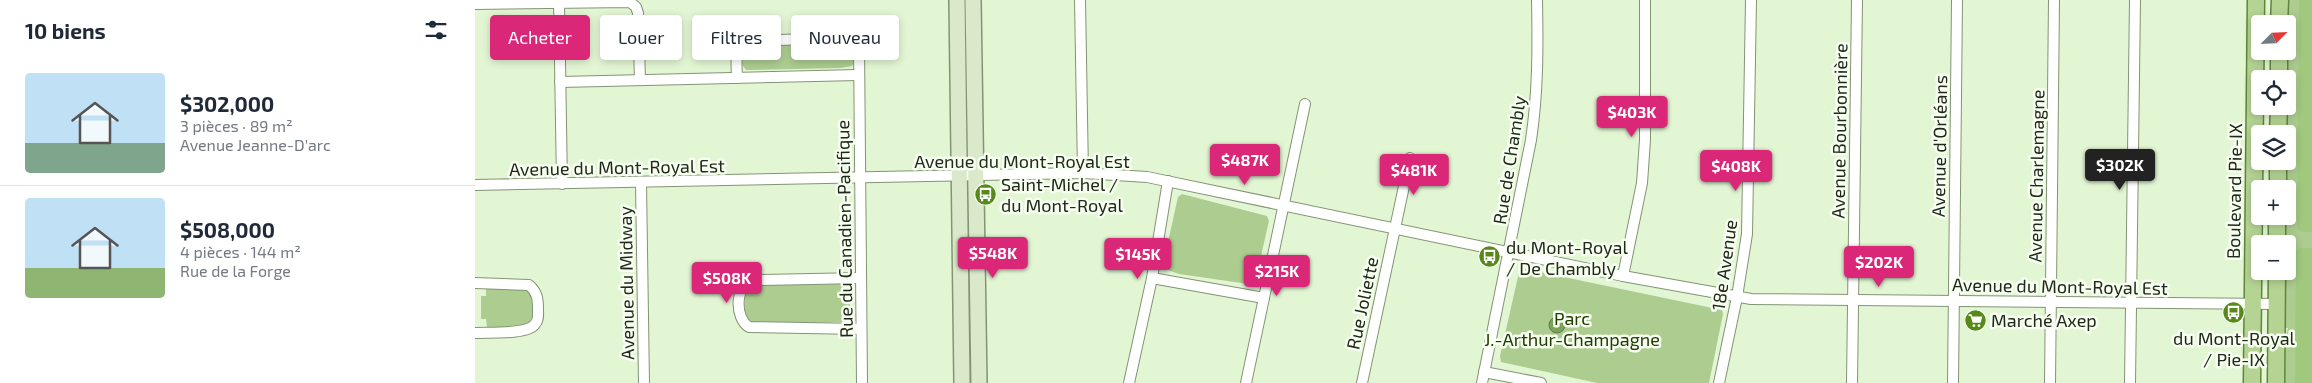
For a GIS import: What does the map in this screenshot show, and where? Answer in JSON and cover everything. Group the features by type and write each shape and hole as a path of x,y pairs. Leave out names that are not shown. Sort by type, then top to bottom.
{"main road":[{"path":"957,0 962,383"},
{"path":"973,0 979,383"},
{"name":"Boulevard Pie-IX","path":"2252,383 2255,0"},
{"path":"2279,15 2280,0"},
{"path":"2276,383 2277,280"}],"street":[{"path":"1080,0 1083,173"},
{"name":"Rue de Chambly","path":"1481,383 1509,252 1536,108 1538,55 1537,0"},
{"path":"1623,276 1642,183 1645,140 1645,0"},
{"name":"18e Avenue","path":"1719,383 1737,297 1747,234 1751,0"},
{"name":"Avenue Bourbonnière","path":"1852,383 1857,0"},
{"name":"Avenue d'Orléans","path":"1953,383 1957,0"},
{"name":"Avenue Charlemagne","path":"2050,383 2054,0"},
{"path":"2130,383 2135,0"},
{"path":"475,4 559,1 627,2 633,4 638,13 640,80"},
{"path":"559,1 562,184"},
{"name":"Rue du Canadien-Pacifique","path":"737,78 737,52 739,47 747,41 851,38 859,45 861,64 858,74 862,383"},
{"path":"561,82 858,74"},
{"path":"1246,383 1282,205 1305,104"},
{"name":"Rue Joliette","path":"1362,383 1410,158"},
{"name":"Avenue du Mont-Royal Est","path":"475,186 1083,173 1125,175 1168,181 1623,276 1751,300 2277,304"},
{"path":"1129,383 1152,278 1168,181"},
{"name":"Avenue du Midway","path":"641,183 644,383"},
{"path":"861,278 756,280 745,284 739,293 740,316 742,321 749,327 861,329"},
{"path":"1152,278 1264,298"},
{"path":"475,283 523,283 529,285 535,290 537,297 538,318 535,324 524,331 475,333"},
{"path":"1484,372 1541,383"}],"green space":[{"path":"2287,0 2312,0 2312,383 2285,383 2285,337 2288,328 2285,328 2285,280 2296,280 2296,235 2285,235 2286,225 2296,225 2296,180 2286,180 2286,170 2296,170 2296,125 2286,125 2286,115 2296,115 2296,70 2287,70 2287,60 2296,60 2296,15 2287,15"},
{"path":"791,44 791,60 855,60 852,66 841,68 746,70 741,63 742,60 781,60 781,45"},
{"path":"1182,194 1267,216 1269,221 1255,282 1248,284 1179,274 1168,270 1164,260 1178,197"},
{"name":"Parc J.-Arthur-Champagne","path":"1520,268 1722,310 1723,314 1709,383 1597,383 1501,362 1500,356"},
{"path":"844,284 850,291 850,316 845,322 755,324 748,320 746,315 745,296 753,285"},
{"path":"524,288 530,291 532,301 532,318 528,323 523,326 509,328 487,327 486,319 481,319 481,296 486,296 486,289"}],"shaded area":[{"path":"2299,0 2312,0 2312,232 2302,232 2297,229"},
{"path":"2300,248 2312,248 2312,383 2295,383 2296,251"},
{"path":"1554,317 1560,317 1565,322 1563,331 1554,333 1549,328 1549,322"}],"place":[{"name":"Saint-Michel / du Mont-Royal","path":"985,194"},
{"name":"du Mont-Royal / De Chambly","path":"1490,257"},
{"name":"du Mont-Royal / Pie-IX","path":"2234,313"},
{"name":"Marché Axep","path":"1975,320"}]}
